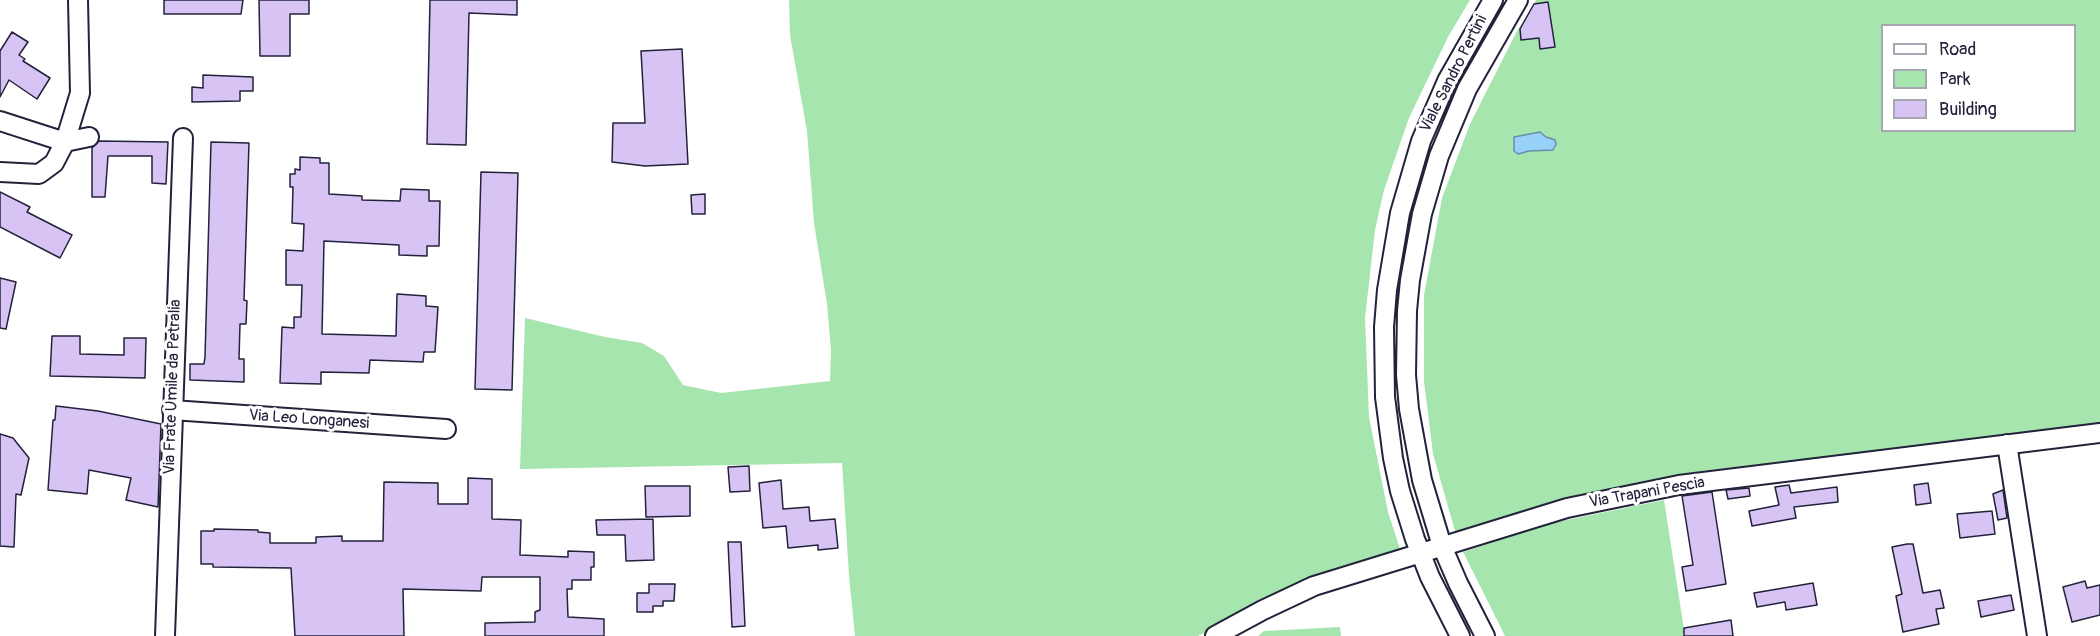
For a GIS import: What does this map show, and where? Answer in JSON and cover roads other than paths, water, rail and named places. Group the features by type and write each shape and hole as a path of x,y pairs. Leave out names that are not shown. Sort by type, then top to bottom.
{"street":[{"path":"0,172 39,174 54,163 65,142 80,93 78,0"},
{"name":"Viale Sandro Pertini","path":"1460,636 1440,600 1420,553 1400,491 1387,416 1383,360 1387,290 1400,213 1421,141 1447,81 1493,0"},
{"name":"Viale Sandro Pertini","path":"1485,636 1442,546 1422,480 1409,409 1406,344 1410,280 1430,185 1451,122 1476,72 1518,0"},
{"path":"0,121 65,142 89,137"},
{"name":"Via Frate Umile da Petralia","path":"165,636 183,138"},
{"name":"Via Leo Longanesi","path":"172,410 446,429"},
{"name":"Via Trapani Pescia","path":"1215,636 1314,586 1567,508 1668,487 2100,432"},
{"path":"2007,444 2037,636"}],"water":[{"path":"1540,132 1555,140 1553,150 1518,154 1514,151 1514,137"}]}
